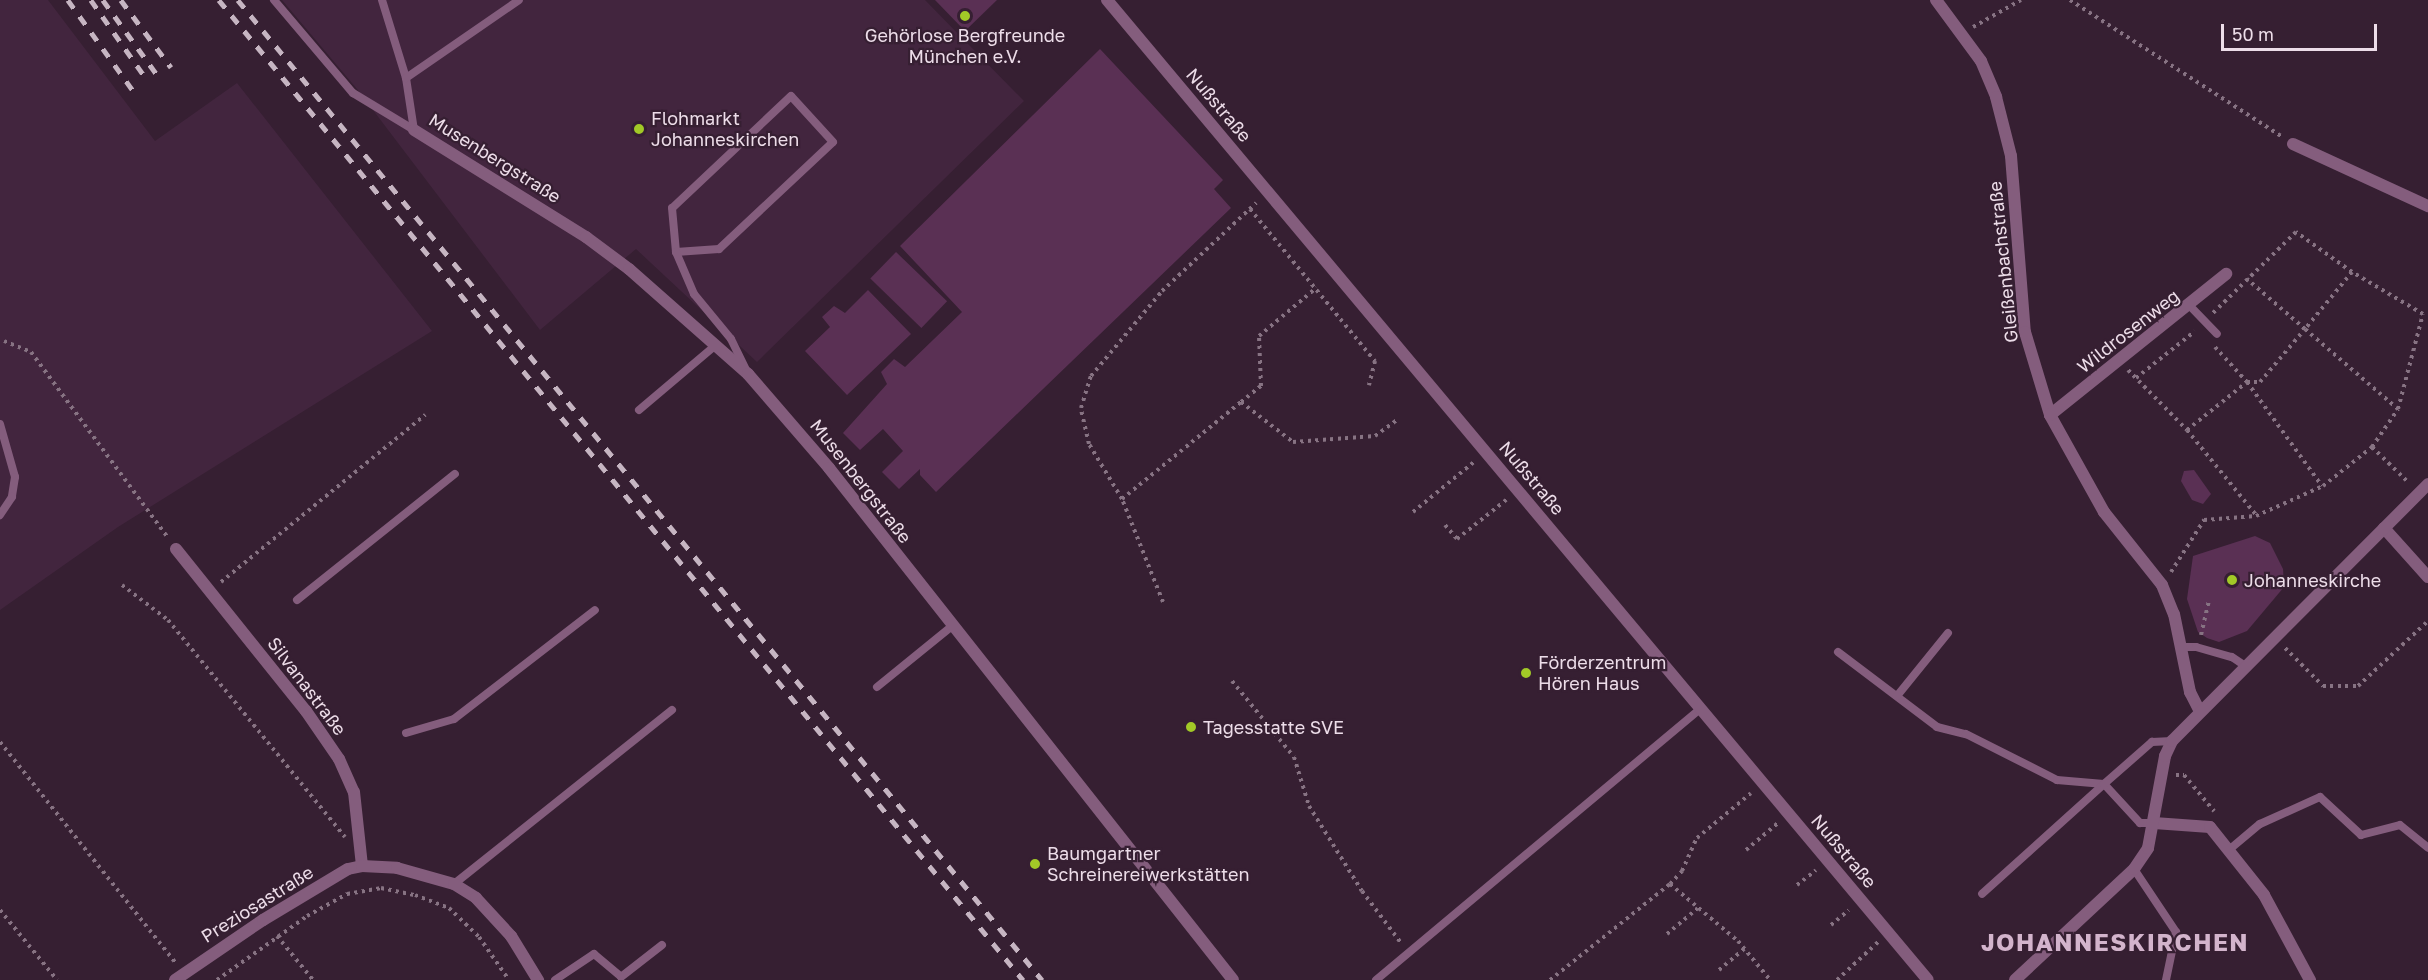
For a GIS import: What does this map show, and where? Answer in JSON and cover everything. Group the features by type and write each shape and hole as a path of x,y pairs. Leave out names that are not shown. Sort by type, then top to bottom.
{"street":[{"name":"Nußstraße","path":"1107,0 1928,980"},
{"name":"Gleißenbachstraße","path":"1936,0 1981,61 1996,97 2011,156 2025,332 2050,415 2104,512 2162,585 2174,614 2192,698 2200,712"},
{"name":"Musenbergstraße","path":"414,130 586,237 629,269 748,374 829,468 952,627 1233,980"},
{"path":"2293,144 2428,206"},
{"name":"Wildrosenweg","path":"2050,415 2226,274"},
{"path":"2015,980 2134,869 2148,848 2164,756 2172,741 2423,489"},
{"path":"2384,528 2428,577"},
{"name":"Silvanastraße","path":"176,549 339,759 354,792 362,866"},
{"path":"2154,823 2210,827 2228,846 2264,895 2310,980"},
{"path":"362,866 397,868 454,884 476,898 511,936 538,980"},
{"name":"Preziosastraße","path":"179,976 263,920 348,869 362,866"}],"lane":[{"path":"274,0 353,93 414,130"},
{"name":"Musenbergstraße","path":"382,0 406,78 414,130"},
{"path":"406,78 514,2"},
{"path":"676,252 719,249 833,142 791,96 672,208 676,252 694,294 731,339 748,374"},
{"path":"2186,308 2205,321 2217,334"},
{"path":"639,410 716,345"},
{"path":"0,424 15,477 12,496 0,515"},
{"path":"297,600 455,474"},
{"path":"406,733 454,719 595,610"},
{"path":"877,687 952,627"},
{"path":"1897,696 1948,633"},
{"path":"2180,647 2196,646 2232,657 2247,667"},
{"path":"1838,652 1937,727 1966,734 2057,780 2104,784 2140,823 2154,823"},
{"path":"1376,980 1701,708"},
{"path":"454,884 672,710"},
{"path":"1982,894 2152,742 2172,741"},
{"path":"2228,846 2260,824 2320,797 2361,835 2400,825 2428,848"},
{"path":"2134,869 2176,932 2166,980"},
{"path":"555,980 594,954 621,977 662,945"}],"path":[{"path":"1961,33 2021,0"},
{"path":"2070,0 2293,144"},
{"path":"1163,602 1122,499 1089,444 1081,408 1091,376 1162,291 1269,192"},
{"path":"1250,209 1375,361 1369,385"},
{"path":"2162,585 2204,520 2256,516 2323,486 2372,447 2398,409 2423,314 2352,272 2296,232 2205,321"},
{"path":"2187,430 2247,382 2259,382 2352,272"},
{"path":"2226,274 2248,279 2398,409"},
{"path":"1122,499 1262,386 1259,336 1316,288"},
{"path":"2186,308 2205,336"},
{"path":"2136,378 2198,328"},
{"path":"4,341 31,352 176,549"},
{"path":"2212,344 2247,382 2323,486"},
{"path":"2119,361 2187,430 2256,516"},
{"path":"1241,402 1293,442 1375,436 1398,420"},
{"path":"210,590 424,415"},
{"path":"2372,447 2423,489"},
{"path":"1413,512 1486,452"},
{"path":"1445,525 1457,539 1518,490"},
{"path":"122,585 168,620 338,834 360,845"},
{"path":"2196,646 2209,600"},
{"path":"2276,639 2323,686 2358,686 2428,621"},
{"path":"1232,681 1294,757 1309,806 1362,891 1408,953"},
{"path":"0,742 179,976"},
{"path":"2162,775 2184,775 2214,811 2228,846"},
{"path":"1550,980 1670,884 1682,871 1697,838 1764,783"},
{"path":"1746,849 1790,814"},
{"path":"1797,885 1828,860"},
{"path":"1670,884 1744,949 1770,980"},
{"path":"221,979 278,937 347,894 381,888 415,894 449,908 478,937 509,980"},
{"path":"1831,925 1862,900"},
{"path":"1667,934 1698,908"},
{"path":"0,910 57,980"},
{"path":"263,920 313,980"},
{"path":"1837,980 1889,933"},
{"path":"1719,970 1744,949"}],"shaded area":[{"path":"0,0 48,0 155,141 237,83 432,331 118,527 0,610"},
{"path":"282,0 925,0 1024,101 757,362 636,249 540,330 357,89"},
{"name":"Gehörlose Bergfreunde München e.V.","path":"935,0 997,0 965,31"},
{"path":"1100,49 1223,180 1214,189 1231,208 936,492 920,475 920,469 899,489 882,472 903,451 883,429 860,450 843,433 887,384 881,372 894,359 905,367 962,312 900,246"},
{"path":"896,252 947,301 921,328 870,279"},
{"path":"868,290 911,334 847,395 805,351 830,327 822,317 834,306 845,313"},
{"path":"2194,470 2211,494 2203,504 2192,500 2181,481 2184,471"},
{"path":"2255,536 2270,543 2283,569 2284,587 2247,631 2219,642 2207,638 2198,632 2187,599 2193,556"}],"railway":[{"path":"68,0 134,92"},
{"path":"91,0 148,81"},
{"path":"103,0 158,76"},
{"path":"121,0 171,67"},
{"path":"219,0 1023,980"},
{"path":"238,0 1042,980"}],"place":[{"name":"Gehörlose Bergfreunde München e.V.","path":"965,16"},
{"name":"Flohmarkt Johanneskirchen","path":"639,129"},
{"name":"Johanneskirche","path":"2232,580"},
{"name":"Förderzentrum Hören Haus","path":"1526,673"},
{"name":"Tagesstatte SVE","path":"1191,727"},
{"name":"Baumgartner Schreinereiwerkstätten","path":"1035,864"}],"district":[{"name":"JOHANNESKIRCHEN","path":"2115,942"}]}
